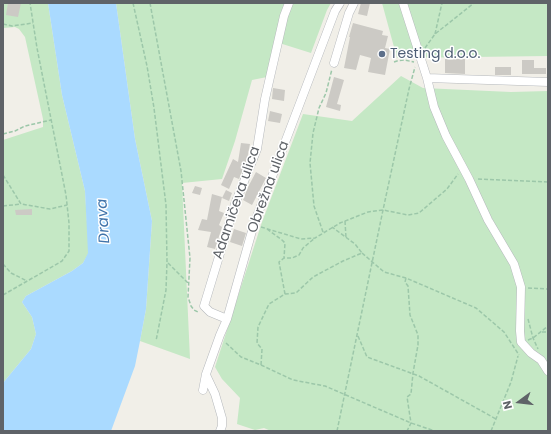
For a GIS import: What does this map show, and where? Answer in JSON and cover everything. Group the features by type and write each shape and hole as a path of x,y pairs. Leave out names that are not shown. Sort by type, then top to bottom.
{"street":[{"name":"Adamičeva ulica","path":"210,312 204,306 208,289 235,204 257,149 265,98 284,16 289,3"},
{"name":"Obrežna ulica","path":"204,390 206,374 227,319 254,224 335,11 340,3"},
{"path":"334,64 349,13 354,3"},
{"path":"403,3 418,59 427,78 434,106 446,136 463,166 488,220 514,264 521,288 521,342 531,353 541,360 548,371"},
{"path":"427,78 548,82"},
{"path":"210,312 227,319"},
{"path":"206,374 215,394 222,418 222,426 220,431"}],"path":[{"path":"3,295 62,260 69,250 67,205 30,3"},
{"path":"133,3 147,66 160,151 166,205 166,290 156,341"},
{"path":"150,3 181,171 190,258 188,297 194,310 202,313 210,312"},
{"path":"435,34 442,3"},
{"path":"337,431 409,89 418,59 435,34 474,3"},
{"path":"3,24 12,26 33,23"},
{"path":"394,62 418,59"},
{"path":"323,233 314,206 310,163 319,108 326,93 334,64"},
{"path":"3,134 15,131 25,126 52,120"},
{"path":"285,294 279,262 284,258 292,258 299,255 303,248 332,227 368,212 383,210 408,215 419,213 447,189 463,166"},
{"path":"3,174 22,204"},
{"path":"469,179 548,182"},
{"path":"3,206 22,204 50,209 67,205"},
{"path":"345,221 346,238"},
{"path":"254,224 302,240 315,238"},
{"path":"264,227 284,243 284,258"},
{"path":"332,227 355,244 362,254 384,272 406,278 476,308 504,332 519,355"},
{"path":"261,365 262,349 257,343 258,327 270,304 285,294 296,292 313,277 343,261 362,254"},
{"path":"167,262 189,284"},
{"path":"3,264 10,273 27,281"},
{"path":"406,278 405,282 408,286 410,315 418,335 411,394 407,397 411,423 407,431"},
{"path":"521,288 548,289"},
{"path":"526,314 533,338 539,350"},
{"path":"491,431 511,382 519,355 521,342 533,338 548,326"},
{"path":"542,332 548,332"},
{"path":"220,335 226,344 241,357 293,380 325,386 411,423 435,431"},
{"path":"357,335 367,357 419,376 496,419"}],"green space":[{"path":"3,3 48,3 62,95 85,191 89,253 83,263 72,271 26,296 22,302 32,317 36,334 31,349 3,383 3,140 43,127 43,119 25,37 19,29 15,27 3,28"},
{"path":"116,3 331,3 311,53 276,42 267,77 252,80 235,141 222,179 182,183 190,359 140,341 146,309 152,221 135,139"},
{"path":"382,3 548,3 548,56 397,58"},
{"path":"401,76 423,88 511,92 548,91 548,431 271,431 264,428 255,430 237,424 240,398 222,379 215,367 262,222 303,114 352,121"}],"water":[{"name":"Drava","path":"48,3 116,3 135,139 152,221 146,309 140,341 135,366 111,431 3,431 3,383 31,349 36,334 32,317 22,302 26,296 72,271 83,263 88,253 85,191 62,95"}],"building":[{"path":"8,3 21,3 18,17 6,15"},
{"path":"361,3 370,3 367,16 358,14"},
{"path":"353,23 383,31 382,35 388,36 385,48 390,49 385,75 368,72 371,58 360,55 356,70 344,68"},
{"path":"445,59 465,59 465,74 445,73"},
{"path":"522,60 534,60 534,68 546,68 546,74 522,74"},
{"path":"495,67 511,67 511,75 495,75"},
{"path":"334,77 344,80 337,104 341,105 340,111 326,107"},
{"path":"273,88 285,90 284,101 272,99"},
{"path":"270,111 282,114 280,123 268,121"},
{"path":"241,143 250,144 247,159 239,179 234,177 229,189 221,185 233,159 238,162"},
{"path":"256,172 266,178 252,205 243,200"},
{"path":"195,186 202,188 200,195 192,193"},
{"path":"226,190 232,193 229,201 222,198"},
{"path":"212,194 222,197 219,211 224,213 219,225 222,227 215,249 207,247 211,232 198,230 202,219 207,220"},
{"path":"32,209 32,215 16,215 15,210"},
{"path":"234,229 246,233 242,246 230,242"}],"place":[{"name":"Testing d.o.o.","path":"382,54"}]}
